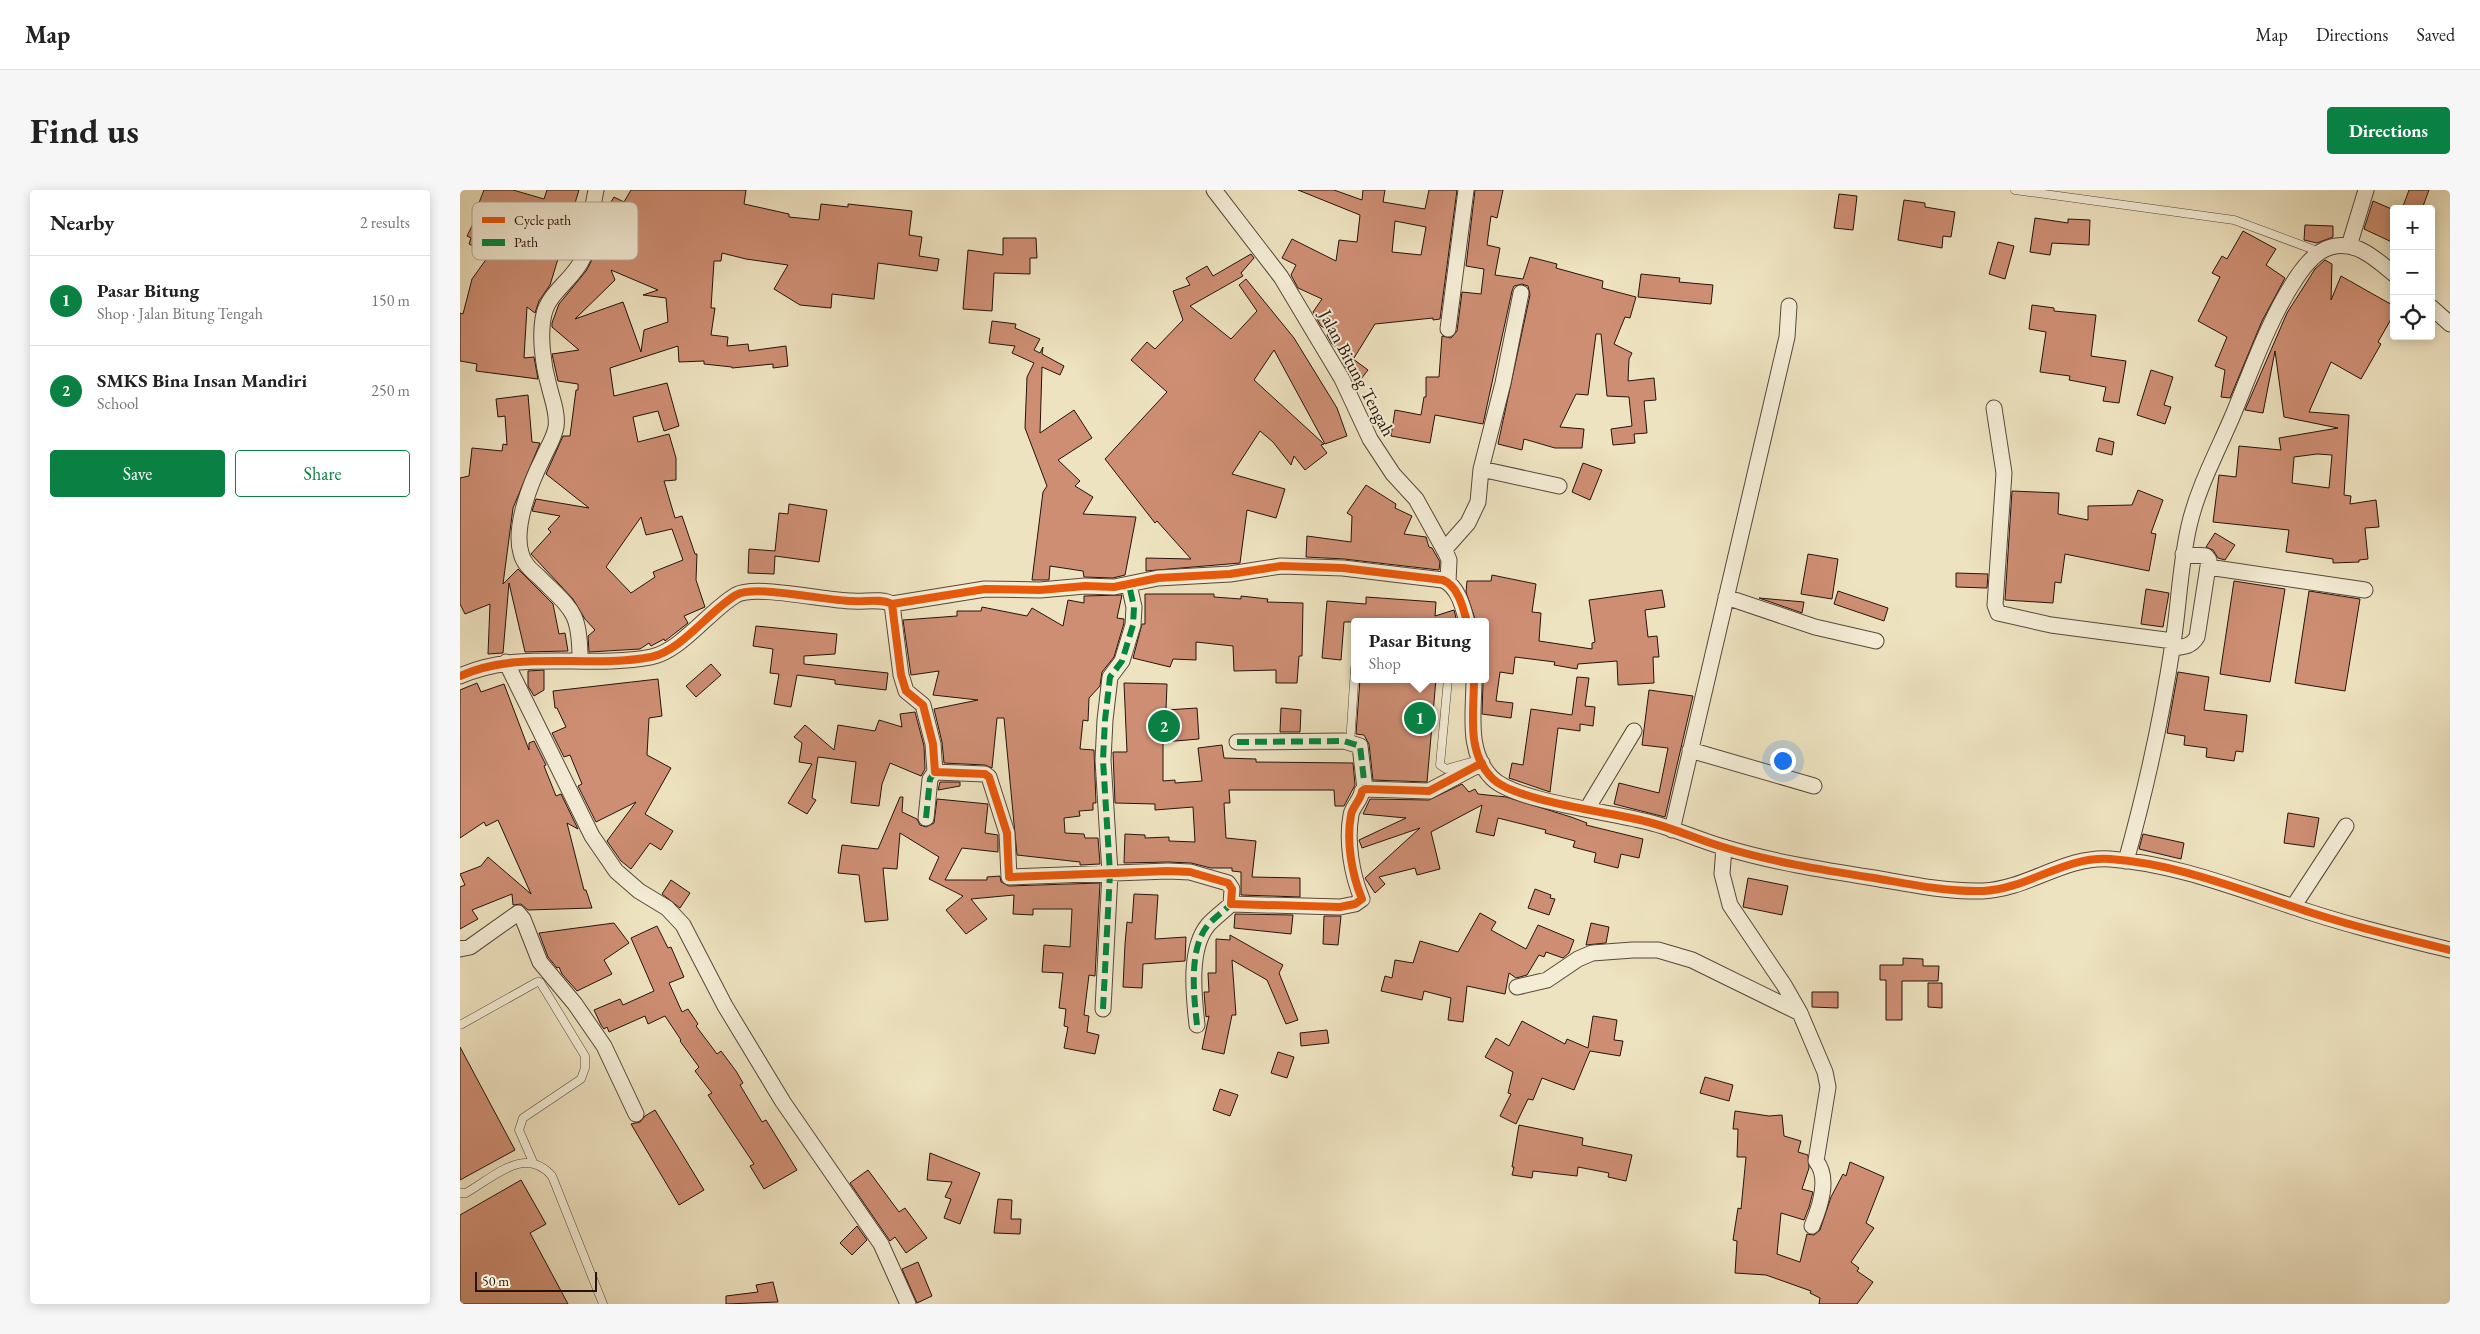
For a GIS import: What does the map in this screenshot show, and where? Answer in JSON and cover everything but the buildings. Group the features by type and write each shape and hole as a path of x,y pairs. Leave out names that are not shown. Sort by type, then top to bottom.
{"street":[{"name":"Jalan Bitung Tengah","path":"1214,190 1281,277 1342,379 1370,439 1393,474 1416,499 1449,560 1448,582"},
{"path":"1448,329 1466,190"},
{"path":"2348,246 2366,190"},
{"path":"2126,861 2151,766 2173,644 2183,554 2193,509 2270,329 2297,277 2320,252 2329,248 2348,246 2373,257 2390,271"},
{"path":"580,660 580,631 576,617 564,601 526,563 520,552 519,541 525,503 552,439 556,423 546,375 543,338 544,314 550,302 582,260"},
{"path":"1444,550 1465,528 1478,502 1482,469 1503,382 1521,293"},
{"path":"1672,830 1787,337 1789,306"},
{"path":"2435,311 2450,324"},
{"path":"1994,408 2004,472 1995,605 1998,612 2007,616 2051,625 2186,647 2193,643 2196,637 2209,560 2206,556 2183,554"},
{"path":"1482,469 1559,486"},
{"path":"460,676 506,662 641,658 659,654 733,597 748,591 760,590 840,601 885,600 892,604 995,588 1040,590 1129,585 1158,578 1230,574 1294,566 1383,572 1448,582 1457,593 1466,618"},
{"path":"2208,567 2365,590"},
{"path":"1103,1009 1110,873 1103,760 1105,720 1110,677 1122,661 1133,625 1134,608 1129,585"},
{"path":"1726,598 1815,627 1876,641"},
{"path":"892,604 901,675 906,691 923,705 932,744 935,772 930,779 926,818"},
{"path":"506,662 592,836 616,871 638,891 667,908 683,925 725,1006 784,1102 881,1244 908,1304"},
{"path":"1474,683 1472,734 1480,761 1487,773 1501,786 1553,802 1647,821 1724,847 1813,868 1943,889 1981,891 2016,886 2081,861 2109,859 2126,861 2176,871 2349,924 2450,950"},
{"path":"1588,809 1634,731"},
{"path":"1231,904 1340,907 1355,904 1362,899 1356,884 1352,858 1351,814 1366,789 1360,746 1344,741 1237,742"},
{"path":"1690,750 1814,786"},
{"path":"1366,789 1429,791 1480,761"},
{"path":"935,772 986,774 989,777 1007,833 1009,877 1183,872 1224,881 1232,889 1231,904 1208,925 1198,946 1194,997 1197,1025"},
{"path":"2292,907 2346,826"},
{"path":"1724,847 1722,874 1730,905 1780,978 1800,1013 1825,1072 1828,1086 1816,1161 1822,1168 1822,1193 1812,1226"},
{"path":"460,949 470,947 518,913 523,919 540,962 575,1004 604,1046 636,1114"},
{"path":"1518,987 1547,980 1578,959 1592,953 1658,950 1692,960 1800,1013"}],"lane":[{"path":"2016,190 2234,220 2320,252"},
{"path":"1350,744 1354,683"},
{"path":"1448,683 1440,766 1443,769 1452,768 1480,761"},
{"path":"462,1024 540,982 585,1056 585,1068 581,1079 523,1118 519,1130 532,1162"},
{"path":"460,1193 466,1193 518,1162 532,1162 544,1167 552,1176 602,1304"}],"marked path":[{"path":"1103,1009 1110,873 1103,760 1105,720 1110,677 1122,661 1133,625 1134,607 1129,585"},
{"path":"1237,742 1344,741 1360,746 1365,789"},
{"path":"926,818 930,779 935,772"},
{"path":"1197,1025 1194,974 1197,947 1208,925 1231,904"}],"cycle path":[{"path":"460,676 483,668 507,663 530,661 603,661 651,657 662,653 684,639 736,595 759,591 840,600 883,601 892,604 985,589 1040,590 1085,586 1114,587 1158,578 1230,574 1281,566 1343,568 1443,580 1453,587 1462,604 1466,618"},
{"path":"892,604 901,675 906,691 923,705 933,744 935,772 985,774 989,777 1007,833 1009,877 1168,871 1190,872 1228,883 1232,889 1231,904 1340,907 1355,904 1362,899 1355,880 1349,836 1352,812 1362,791 1365,789 1429,791 1482,763"},
{"path":"1474,683 1473,732 1478,756 1484,768 1492,778 1503,786 1541,799 1654,824 1723,847 1779,861 1941,889 1969,891 1999,889 2077,862 2093,859 2133,861 2202,877 2330,919 2450,950"}],"place":[{"name":"Pasar Bitung","path":"1420,718"},
{"name":"SMKS Bina Insan Mandiri","path":"1164,726"}]}
